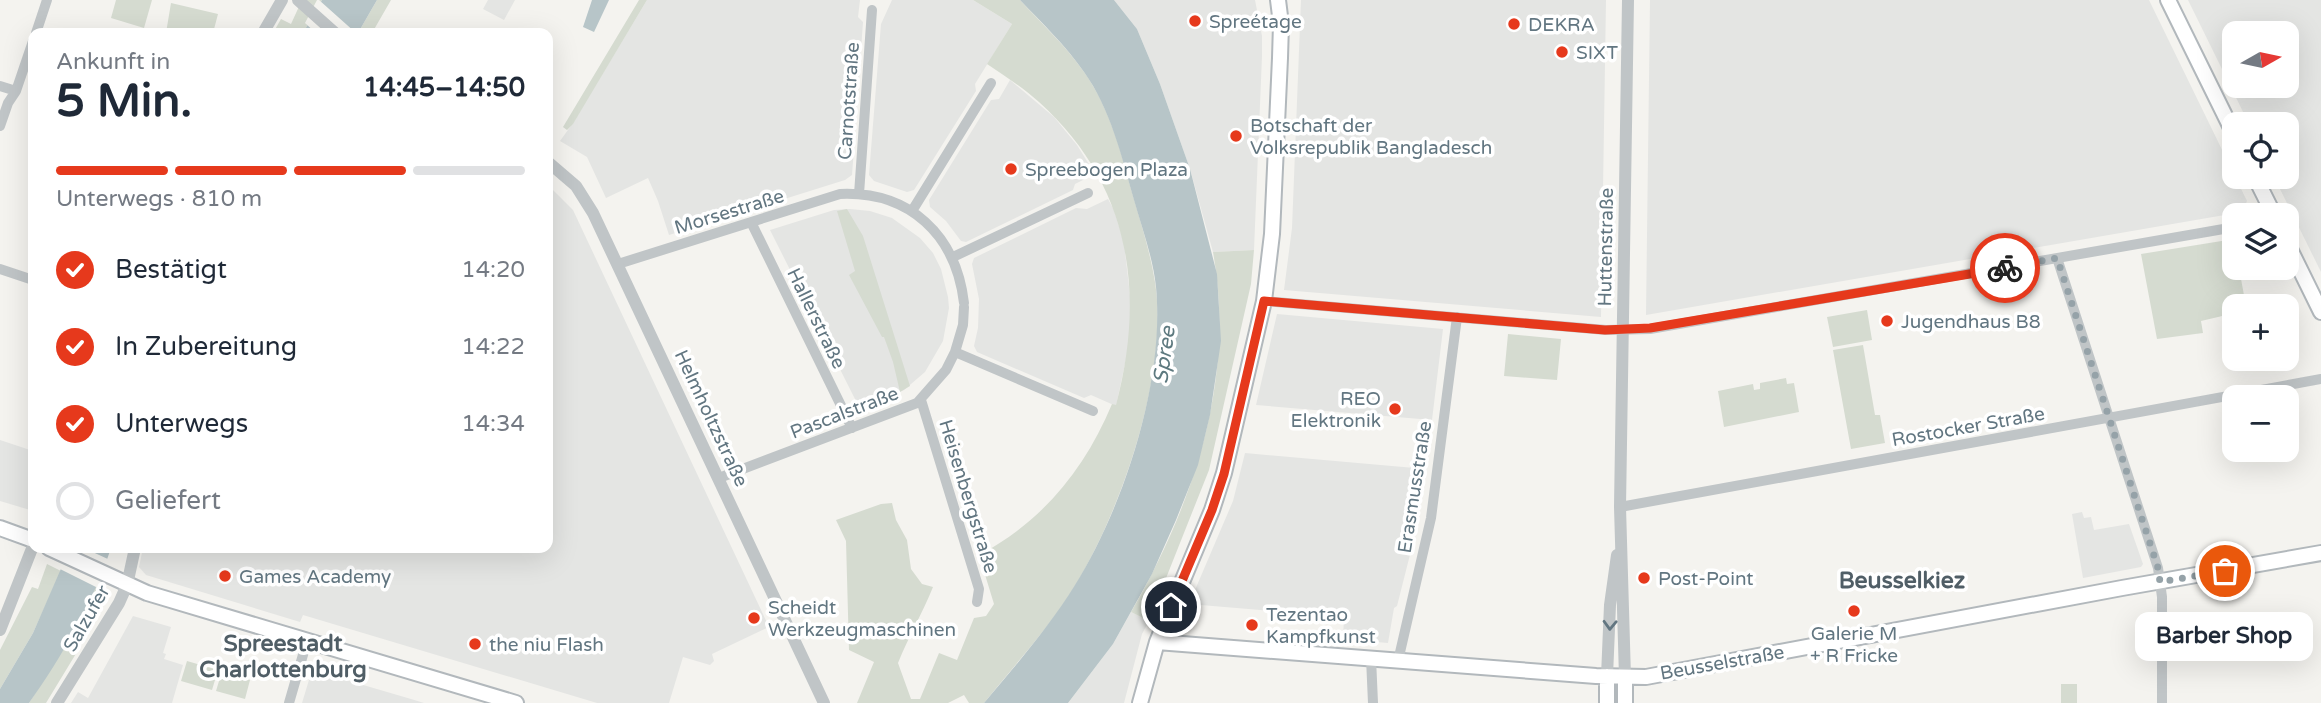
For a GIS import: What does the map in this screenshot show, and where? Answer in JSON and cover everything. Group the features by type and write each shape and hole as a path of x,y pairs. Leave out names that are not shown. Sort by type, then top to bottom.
{"main road":[{"path":"1140,703 1157,642 1220,485 1264,301 1272,243 1281,24 1278,0"},
{"path":"2168,0 2223,112"},
{"path":"2299,267 2321,312"},
{"path":"0,528 28,538"},
{"path":"59,553 127,585 516,703"},
{"name":"Beusselstraße","path":"1157,642 1607,677 1646,677 2321,553"},
{"path":"1607,677 1607,703"},
{"path":"1625,677 1625,703"}],"street":[{"path":"38,28 47,0"},
{"path":"266,28 282,0"},
{"name":"Huttenstraße","path":"1625,677 1620,508 1628,0"},
{"path":"302,4 329,28"},
{"name":"Carnotstraße","path":"855,194 872,10"},
{"path":"0,126 28,56"},
{"path":"912,211 991,83"},
{"path":"0,86 16,91"},
{"name":"Helmholtzstraße","path":"553,166 585,199 618,264 824,703"},
{"path":"953,257 1088,193"},
{"name":"Morsestraße","path":"618,264 840,194 855,194"},
{"name":"Pascalstraße","path":"719,478 921,400 946,370 955,352 963,325 964,305 961,280 953,257 934,231 912,211 881,198 855,194"},
{"name":"Hallerstraße","path":"751,222 852,428"},
{"path":"1264,301 1605,330 1650,328 2222,229"},
{"path":"2057,258 2158,568 2162,703"},
{"path":"0,269 28,278"},
{"name":"Erasmusstraße","path":"1398,661 1431,518 1457,317"},
{"path":"955,352 1093,411"},
{"name":"Rostocker Straße","path":"1620,508 2321,379"},
{"name":"Heisenbergstraße","path":"921,400 979,589 977,602"},
{"name":"Huttenstraße","path":"1607,677 1610,605 1620,537"},
{"path":"0,630 30,553"},
{"name":"Salzufer","path":"57,703 113,613 127,585 134,553"},
{"path":"289,703 307,641"},
{"path":"1371,658 1373,703"}],"shaded area":[{"path":"116,0 152,0 144,28 111,18"},
{"path":"302,0 322,0 306,28 276,28 281,19 291,24"},
{"path":"377,0 391,0 375,28 361,28"},
{"path":"488,0 515,0 504,20 483,9"},
{"path":"639,0 647,0 567,130 563,127"},
{"path":"647,0 860,0 858,17 863,22 852,175 845,180 669,235 648,178 606,198 587,157 560,141"},
{"path":"892,0 973,0 1012,24 975,84 976,91 914,190 907,192 874,181 869,175 881,24"},
{"path":"973,0 1020,0 1077,62 1107,113 1148,247 1155,282 1158,318 1149,396 1126,476 1095,550 1057,613 984,703 969,703 964,695 948,703 857,703 874,662 849,650 846,541 836,520 881,504 892,503 896,520 907,540 911,569 922,584 933,587 898,663 911,699 920,699 939,653 957,660 974,618 986,616 994,604 979,555 1023,527 1042,510 1075,472 1112,404 1116,405 1125,363 1129,281 1123,242 1111,204 1094,168 1070,134 1039,102 987,64 1012,24"},
{"path":"1114,0 1255,0 1262,36 1262,56 1254,250 1213,252 1190,169 1160,84 1137,29"},
{"path":"1301,0 1606,0 1601,317 1284,290 1292,228"},
{"path":"1650,0 2149,0 2222,150 2222,189 2241,189 2247,201 2222,203 2222,215 1646,315"},
{"path":"2188,0 2321,0 2321,272 2299,228 2299,203 2287,203 2280,189 2299,189 2299,112 2243,112 2236,98 2300,98 2300,21 2222,21 2222,69"},
{"path":"171,3 218,14 214,28 167,28"},
{"path":"1010,80 1054,117 1077,145 1095,174 1075,184 1073,190 966,242 961,241 946,221 930,207 929,200 991,100 999,99"},
{"path":"553,190 573,210 769,627 712,654 714,661 710,665 683,657 669,703 597,703 303,615 300,622 146,575 139,567 142,553 553,553"},
{"path":"1108,199 1124,243 1131,304 1129,345 1116,406 1091,395 1084,398 977,352 974,346 979,299 972,264 974,258 1076,208 1087,209"},
{"path":"847,209 863,236 910,386 900,392 884,337 849,275 855,271 837,211"},
{"path":"834,210 870,211 892,218 920,238 933,253 941,269 949,308 943,341 925,372 904,390 866,407 857,403 770,230"},
{"path":"2222,241 2222,280 2241,280 2244,294 2222,294 2222,316 2201,321 2203,333 2157,339 2141,254"},
{"path":"1254,250 1251,284 1209,470 1149,621 1131,612 1174,527 1191,483 1214,393 1219,346 1219,299 1213,252"},
{"path":"1867,310 1872,340 1833,347 1827,317"},
{"path":"1277,314 1443,329 1432,420 1256,405"},
{"path":"1508,334 1561,339 1557,380 1504,376"},
{"path":"1863,345 1875,415 1880,415 1885,443 1851,449 1833,350"},
{"path":"1786,378 1787,384 1794,383 1799,412 1724,427 1718,391 1753,384 1754,390 1760,389 1760,383"},
{"path":"0,440 28,449 28,509 0,501"},
{"path":"1245,453 1426,469 1416,531 1397,606 1394,608 1388,643 1343,639 1344,617 1189,604 1233,501"},
{"path":"2082,512 2084,518 2091,517 2094,530 2129,524 2143,564 2141,567 2083,578 2072,514"},
{"path":"47,564 61,571 33,633 0,689 0,650 32,587 38,589"},
{"path":"95,586 105,592 106,598 77,652 46,703 29,703 70,639"},
{"path":"1131,612 1149,621 1142,634 1124,703 1068,703 1113,644"},
{"path":"133,616 171,627 163,653 166,654 164,659 183,665 172,703 71,703 78,692 88,698"},
{"path":"187,661 218,670 212,690 181,681"},
{"path":"312,670 411,699 424,703 302,703"},
{"path":"222,671 250,680 245,699 216,691"},
{"path":"2061,684 2077,684 2077,703 2061,703"}],"water":[{"path":"322,0 377,0 361,28 306,28"},
{"path":"592,0 609,0 594,32 583,27"},
{"name":"Spree","path":"1020,0 1114,0 1137,29 1190,169 1217,274 1221,341 1210,415 1198,465 1152,574 1113,644 1068,703 984,703 1032,646 1065,601 1110,518 1125,481 1147,402 1157,324 1156,287 1150,254 1125,167 1101,101 1070,53"},
{"path":"68,553 109,553 76,628 29,703 0,703 0,689 33,633"}],"pier":[{"path":"319,0 350,28 310,28 305,23"},
{"path":"64,553 95,553 110,560 98,588 58,568"}],"way so far":[{"path":"2005,268 2057,258 2158,568 2160,582 2225,571"}],"place":[{"name":"Spreétage","path":"1195,21"},
{"name":"DEKRA","path":"1514,24"},
{"name":"SIXT","path":"1562,52"},
{"name":"Botschaft der Volksrepublik Bangladesch","path":"1236,136"},
{"name":"Spreebogen Plaza","path":"1011,169"},
{"name":"Jugendhaus B8","path":"1887,321"},
{"name":"REO Elektronik","path":"1395,409"},
{"name":"Barber Shop","path":"2225,571"},
{"name":"Games Academy","path":"225,576"},
{"name":"Post-Point","path":"1644,578"},
{"name":"Galerie M + R Fricke","path":"1854,611"},
{"name":"Scheidt Werkzeugmaschinen","path":"754,618"},
{"name":"Tezentao Kampfkunst","path":"1252,625"},
{"name":"the niu Flash","path":"475,644"}],"district":[{"name":"Beusselkiez","path":"1902,580"},
{"name":"Spreestadt Charlottenburg","path":"283,656"}],"route":[{"path":"1171,607 1212,510 1224,474 1264,301 1605,330 1650,328 2005,268"}]}
